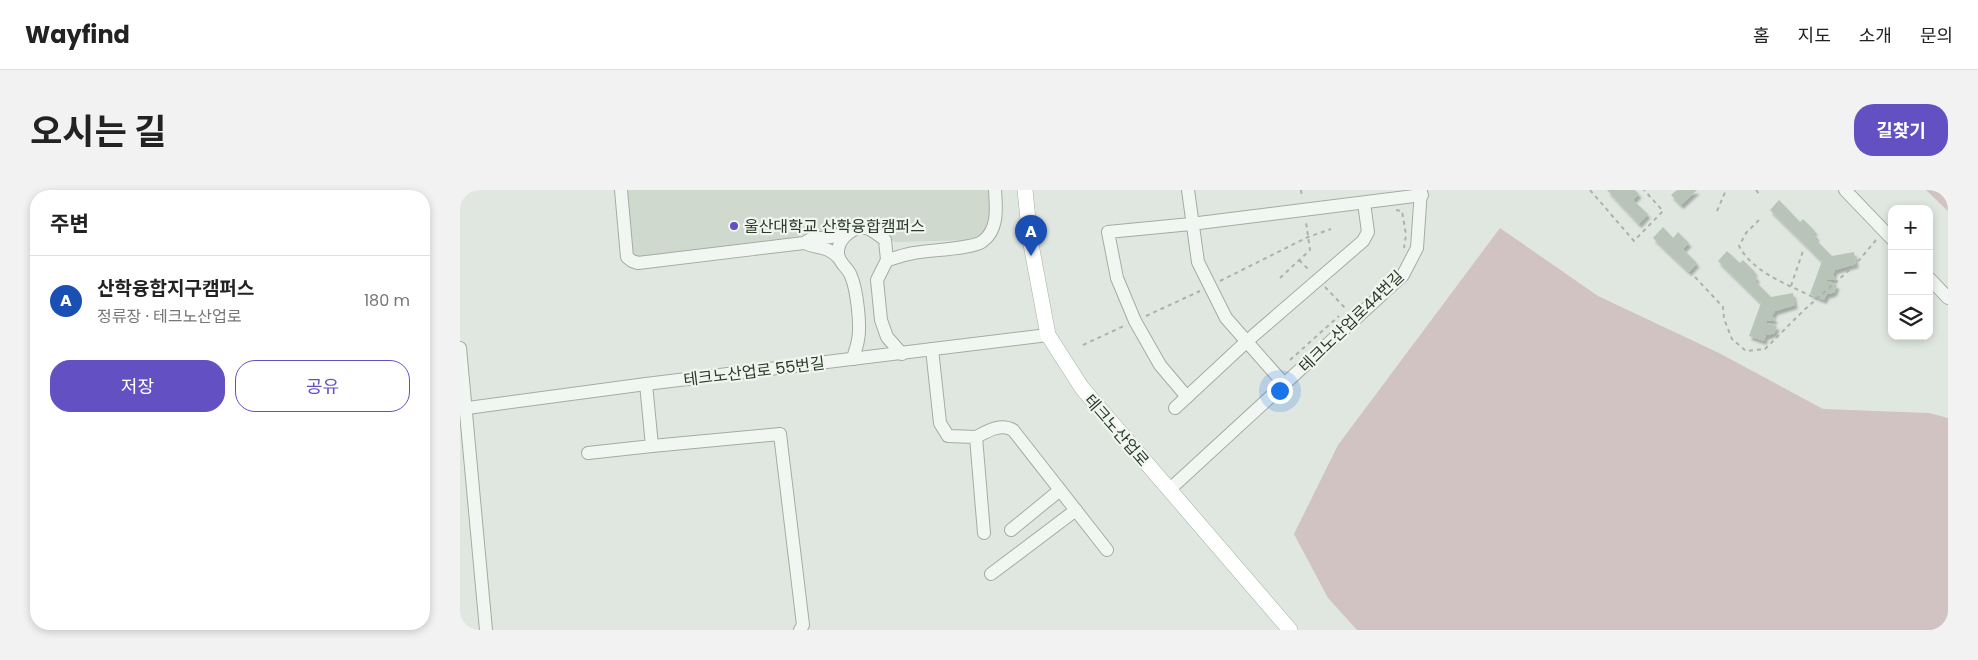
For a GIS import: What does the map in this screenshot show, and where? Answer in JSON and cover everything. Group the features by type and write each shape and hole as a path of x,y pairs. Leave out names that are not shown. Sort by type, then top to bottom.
{"main road":[{"name":"테크노산업로","path":"1025,190 1030,239 1048,335 1082,388 1290,630"}],"street":[{"path":"621,190 627,257 638,263 804,244 824,247 832,251 851,274 857,298 858,339 853,359"},
{"path":"888,260 911,253 973,246 983,242 992,230 997,214 995,190"},
{"name":"테크노산업로44번길","path":"1188,190 1191,224 1198,262 1226,318 1285,385"},
{"path":"1845,190 1888,235"},
{"name":"테크노산업로44번길","path":"1169,490 1404,275 1417,248 1422,193 1364,203 1191,224"},
{"path":"1175,408 1246,342 1363,242 1368,232 1364,203"},
{"path":"1187,397 1160,365 1135,321 1117,278 1108,232 1191,224"},
{"path":"804,244 812,239 831,238 859,228 868,229 911,253"},
{"path":"839,258 839,246 851,231"},
{"path":"885,240 888,260 877,280 881,320 887,337 902,354"},
{"path":"1933,282 1948,298"},
{"name":"테크노산업로 55번길","path":"463,409 646,384 1048,335"},
{"path":"460,348 463,409 486,630"},
{"path":"932,349 940,423 948,436 976,437 993,428 1008,427 1013,430 1107,550"},
{"path":"646,384 652,446"},
{"path":"588,453 780,434 803,625 800,630"},
{"path":"976,437 984,532"},
{"path":"1011,530 1060,490"},
{"path":"991,574 1076,510"}],"path":[{"path":"1280,278 1310,250 1301,190"},
{"path":"1590,190 1634,241 1663,211 1644,190"},
{"path":"1717,211 1726,190"},
{"path":"1756,190 1759,194"},
{"path":"1393,210 1402,212 1406,235 1403,252"},
{"path":"1759,220 1746,233 1739,246 1745,257 1777,280 1817,299"},
{"path":"1083,345 1308,238 1331,229"},
{"path":"1695,277 1723,307 1724,319 1732,339 1746,351 1765,349 1888,235"},
{"path":"1791,286 1803,251"},
{"path":"1290,360 1348,309 1323,285"}],"shaded area":[{"name":"울산대학교 산학융합캠퍼스","path":"620,190 992,190 995,211 983,236 973,240 895,242 881,236 871,224 863,220 855,220 846,223 842,228 773,241 631,258"},
{"path":"1926,190 1948,190 1948,211"},
{"path":"1500,228 1598,296 1719,353 1823,409 1929,413 1948,418 1948,630 1357,630 1328,598 1294,534 1338,445"}],"building":[{"path":"1607,190 1635,190 1639,194 1633,200 1648,214 1639,224"},
{"path":"1677,190 1697,190 1681,205 1671,195"},
{"path":"1779,200 1800,222 1803,219 1815,231 1813,233 1817,237 1815,239 1832,256 1854,252 1856,264 1835,270 1834,280 1826,279 1837,285 1834,293 1827,294 1824,300 1810,294 1822,261 1770,210"},
{"path":"1663,227 1673,238 1678,232 1689,243 1683,249 1697,263 1689,272 1653,238"},
{"path":"1727,251 1740,263 1743,260 1755,272 1753,274 1757,278 1755,281 1771,297 1793,293 1795,305 1775,311 1772,317 1775,318 1774,321 1766,320 1767,323 1777,326 1774,334 1766,335 1764,341 1749,336 1761,303 1718,261"}],"place":[{"name":"울산대학교 산학융합캠퍼스","path":"734,226"},
{"name":"산학융합지구캠퍼스","path":"1031,256"}]}
